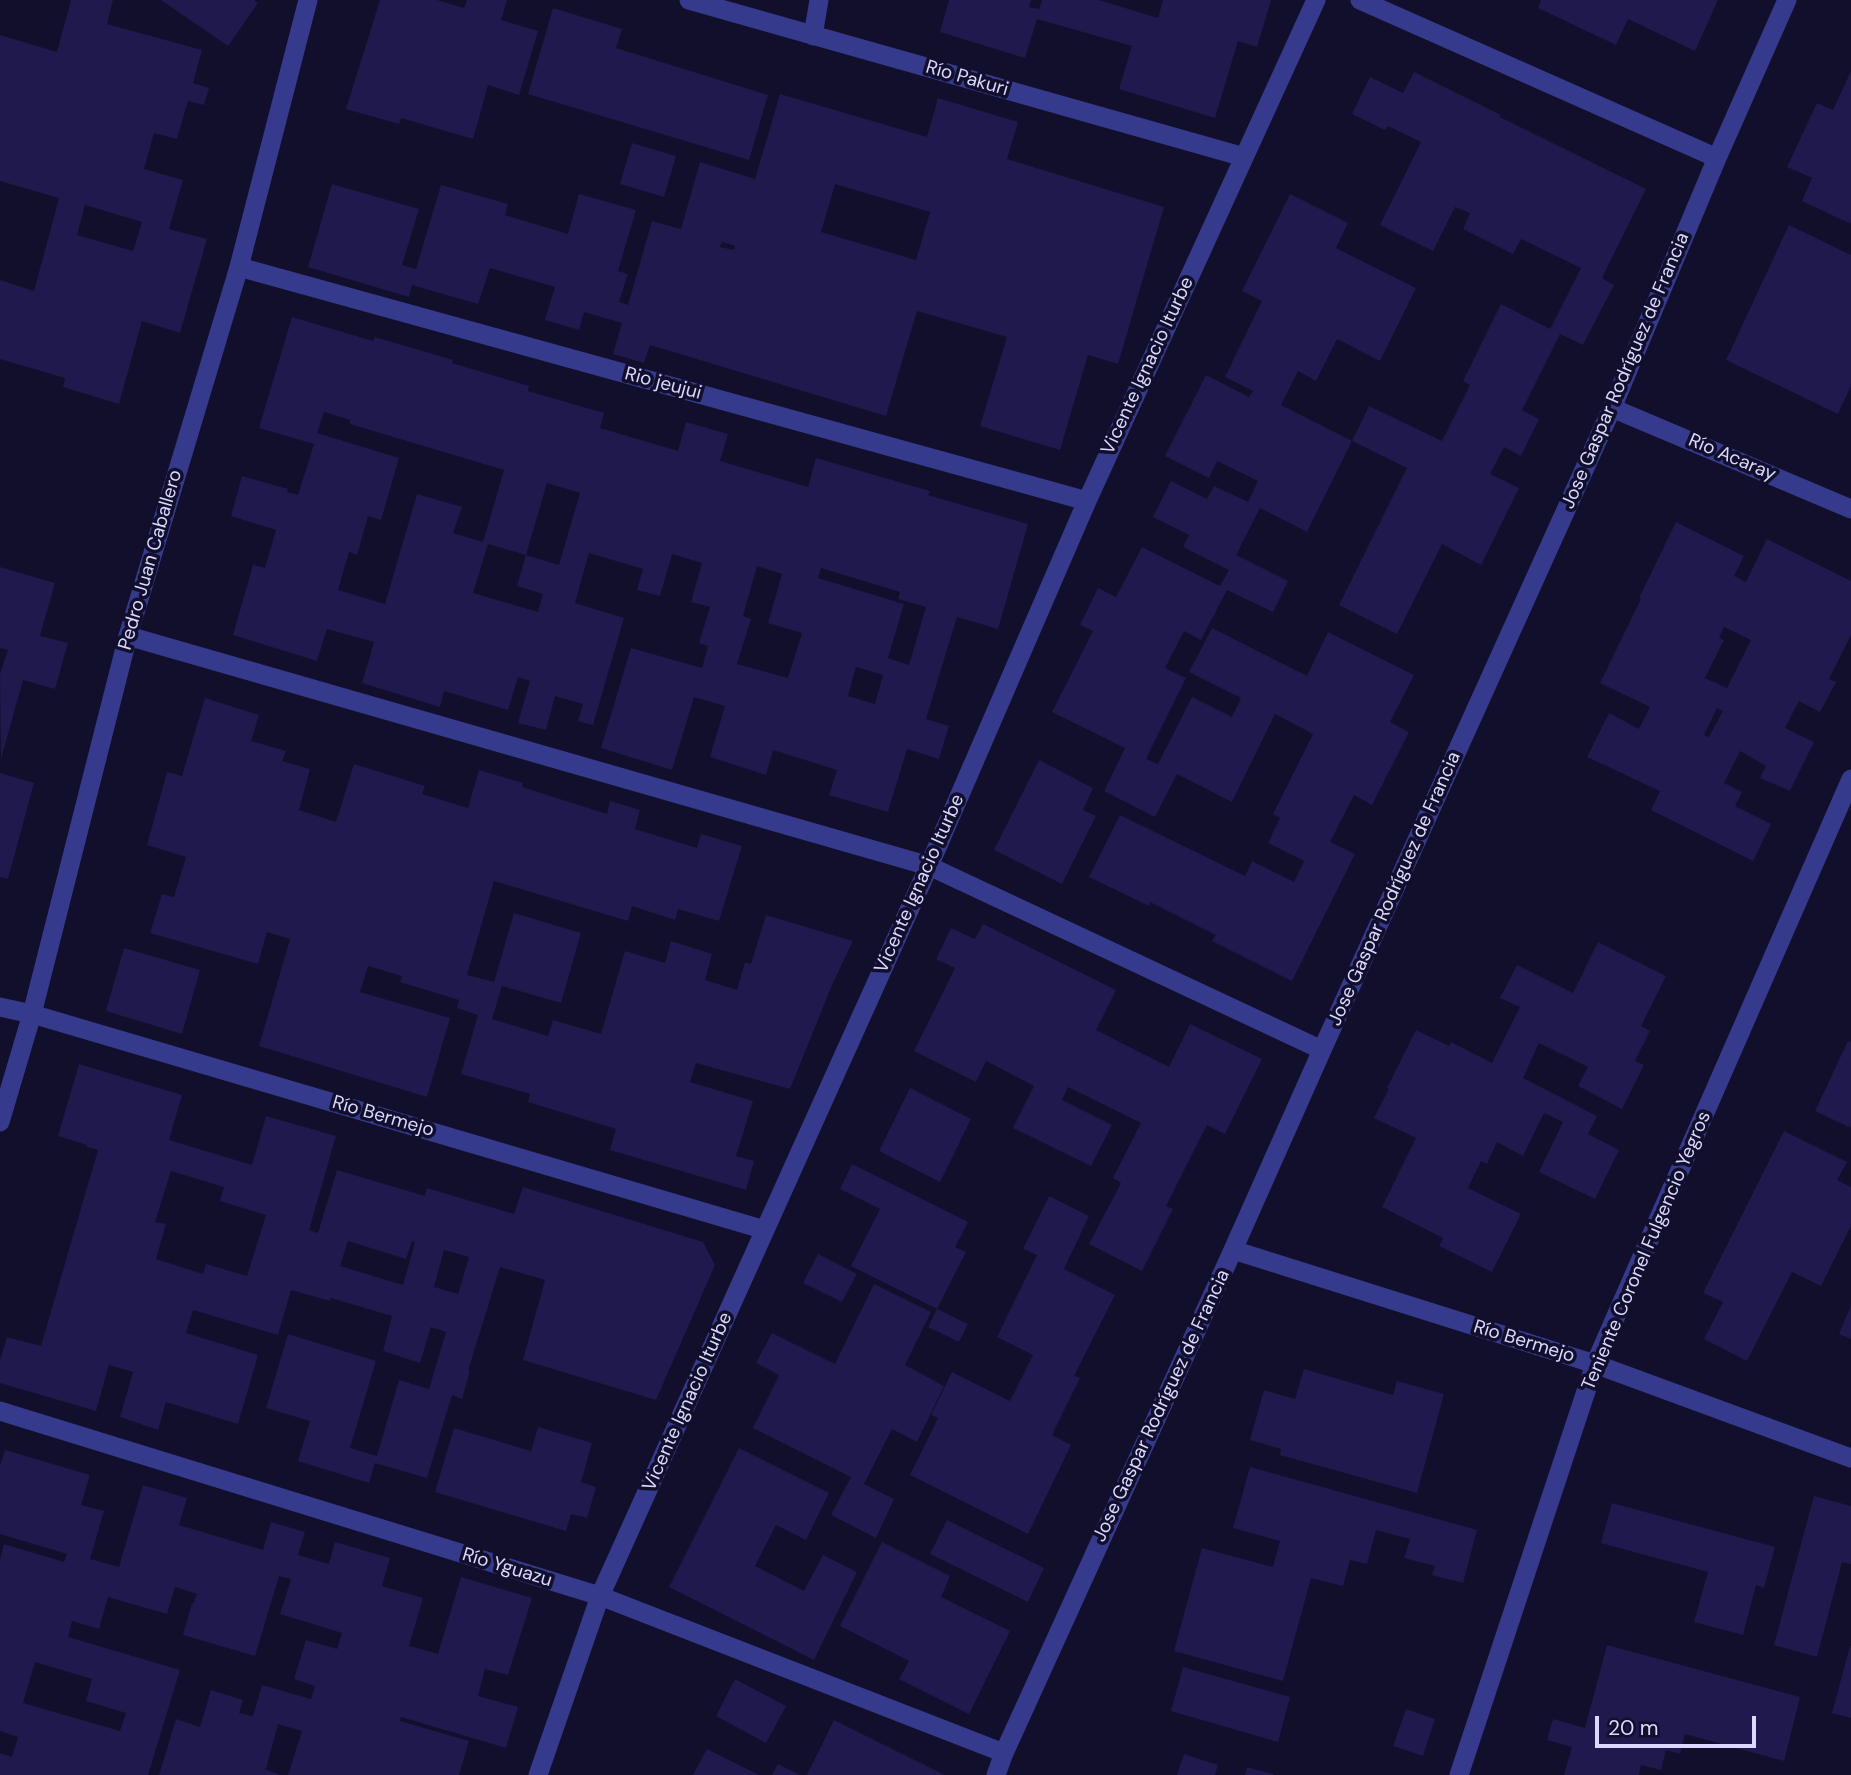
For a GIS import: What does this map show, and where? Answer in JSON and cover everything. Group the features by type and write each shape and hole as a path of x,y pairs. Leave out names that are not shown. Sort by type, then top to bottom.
{"street":[{"name":"Pedro Juan Caballero","path":"0,1122 32,1014 128,636 239,267 308,0"},
{"name":"Río Pakuri","path":"690,0 1244,157"},
{"path":"813,36 819,0"},
{"name":"Vicente Ignacio Iturbe","path":"538,1775 600,1597 929,866 1087,501 1316,0"},
{"path":"1360,0 1717,158"},
{"name":"Jose Gaspar Rodríguez de Francia","path":"996,1775 1612,408 1787,0"},
{"name":"Rio jeujui","path":"239,267 1087,501"},
{"name":"Río Acaray","path":"1612,408 1851,509"},
{"path":"128,636 929,866 1322,1050"},
{"name":"Teniente Coronel Fulgencio Yegros","path":"1459,1775 1595,1364 1851,779"},
{"name":"Río Bermejo","path":"0,1007 32,1014 765,1230"},
{"name":"Río Bermejo","path":"1233,1250 1595,1364 1851,1458"},
{"name":"Río Yguazu","path":"0,1411 600,1597 1004,1753"}],"building":[{"path":"71,0 113,0 107,24 202,50 193,83 209,88 204,105 188,101 177,139 154,133 144,169 183,180 169,229 207,239 180,333 142,321 119,404 63,387 65,378 0,359 0,280 34,291 59,198 0,181 0,35 57,52","holes":["85,205 142,222 133,251 77,235"]},
{"path":"161,0 254,0 258,3 228,46"},
{"path":"380,0 437,0 464,8 467,0 507,0 501,20 538,31 519,95 488,85 473,139 401,118 399,124 346,109"},
{"path":"949,0 1031,0 1029,7 1039,9 1042,0 1099,0 1158,18 1163,0 1271,0 1257,47 1238,41 1215,118 1119,89 1132,46 1037,19 1025,58 940,32"},
{"path":"1541,0 1718,0 1695,51 1628,19 1616,45 1538,8"},
{"path":"553,8 622,29 616,48 768,95 749,160 528,94"},
{"path":"1851,71 1851,224 1802,201 1812,178 1787,167 1817,103 1833,110"},
{"path":"1414,72 1646,189 1602,278 1614,285 1583,345 1560,334 1522,410 1539,419 1521,456 1504,447 1490,474 1519,488 1481,565 1442,544 1397,634 1339,605 1407,468 1352,441 1369,406 1442,441 1470,385 1463,381 1501,304 1550,329 1581,268 1521,239 1513,254 1463,229 1470,213 1455,207 1433,251 1380,225 1421,142 1388,126 1385,130 1352,114 1370,77 1403,93"},
{"path":"780,94 927,137 938,98 1018,122 1007,159 1164,207 1118,364 1088,355 1060,450 980,426 1007,337 917,311 886,416 650,345 644,363 613,354 622,323 584,312 579,330 545,320 555,287 490,268 478,304 412,285 409,297 308,267 332,184 419,209 402,265 416,269 441,185 508,204 505,215 568,234 579,194 636,210 618,271 628,274 619,302 628,305 652,221 681,229 700,162 755,179","holes":["835,184 930,212 916,260 821,232","722,242 735,246 734,250 720,247"]},
{"path":"632,143 676,156 664,197 620,184"},
{"path":"1290,194 1348,223 1336,248 1416,288 1380,361 1337,339 1316,381 1298,371 1281,405 1352,441 1307,532 1260,508 1236,555 1288,581 1273,612 1227,590 1201,640 1184,631 1165,668 1186,678 1146,759 1158,764 1192,697 1232,717 1241,698 1189,672 1212,628 1307,676 1328,632 1414,675 1390,722 1409,732 1372,805 1354,795 1330,842 1355,854 1292,981 1212,941 1216,935 1150,902 1149,906 1089,877 1120,815 1245,876 1252,861 1294,882 1304,861 1268,843 1280,818 1273,814 1313,734 1275,714 1232,802 1177,774 1155,817 1104,791 1125,748 1052,712 1093,631 1080,625 1098,588 1116,597 1142,547 1220,586 1229,570 1183,547 1189,535 1153,517 1171,481 1207,499 1214,486 1248,502 1258,481 1217,461 1209,478 1165,456 1206,375 1249,397 1253,391 1225,377 1262,301 1242,291"},
{"path":"1789,225 1851,255 1851,386 1838,414 1726,360"},
{"path":"292,317 373,341 375,337 529,386 528,391 604,413 600,428 678,451 686,422 728,434 720,461 808,487 816,458 930,491 928,495 1028,524 998,629 957,617 926,719 949,726 939,759 907,749 888,812 829,795 837,770 773,750 766,775 710,757 725,706 694,697 672,770 601,748 631,648 702,668 708,646 699,643 710,607 691,602 702,563 672,554 660,596 637,590 643,569 589,553 575,603 624,618 593,725 578,721 583,704 555,696 546,730 518,723 530,681 518,677 508,710 444,691 440,707 362,683 374,642 327,629 317,661 233,635 253,565 265,568 276,530 231,516 242,476 288,489 287,492 298,495 314,444 259,428","holes":["324,412 350,420 350,424 504,470 483,542 453,533 462,507 417,494 385,604 338,590 349,552 357,555 368,516 381,520 399,458 317,433","547,483 580,493 559,565 526,555","488,544 526,555 517,586 543,594 538,612 473,593","757,566 782,574 768,623 802,633 788,678 737,664 751,619 743,616","821,568 900,592 898,599 926,607 909,665 888,658 904,604 818,578","856,667 883,675 875,704 848,696"]},
{"path":"1676,522 1744,556 1734,576 1746,582 1767,539 1851,581 1851,635 1829,679 1836,682 1820,712 1799,701 1785,728 1814,742 1790,791 1760,778 1766,766 1740,751 1724,783 1742,792 1735,806 1771,824 1753,861 1651,810 1660,791 1587,757 1609,713 1639,729 1650,707 1600,683 1641,599 1639,598","holes":["1724,627 1751,640 1727,688 1705,678 1724,640 1719,638","1717,708 1723,711 1709,737 1704,735"]},
{"path":"0,567 55,583 40,636 68,643 55,689 23,680 1,759 0,674 8,650 0,648"},
{"path":"205,698 259,715 251,741 286,751 282,761 310,769 299,810 336,822 354,764 425,786 422,794 468,808 479,770 607,814 610,801 640,810 635,829 697,848 701,834 742,846 719,921 678,909 675,920 632,906 628,921 494,881 467,975 494,982 514,913 581,933 561,1003 502,986 492,1019 548,1036 553,1020 601,1034 625,951 665,963 671,941 712,954 705,980 737,990 745,962 751,964 766,915 853,941 790,1089 696,1063 690,1082 753,1101 736,1156 754,1161 746,1190 610,1150 616,1129 528,1102 530,1094 461,1074 478,1015 457,1008 459,1000 400,982 402,976 368,966 360,992 450,1018 427,1097 259,1046 290,939 267,932 258,964 150,933 162,894 174,897 186,857 147,845 167,772 182,776"},
{"path":"1039,760 1093,788 1083,810 1096,816 1062,884 994,850"},
{"path":"0,773 34,783 8,879 0,877"},
{"path":"983,924 1116,990 1096,1030 1169,1067 1190,1024 1262,1059 1225,1134 1207,1125 1166,1206 1173,1209 1142,1271 1089,1244 1121,1183 1113,1178 1141,1123 1068,1087 1062,1100 1112,1125 1091,1166 1013,1128 1034,1086 986,1061 976,1082 914,1051 955,968 936,959 951,928 975,939"},
{"path":"1598,942 1666,976 1641,1026 1650,1031 1635,1061 1644,1065 1622,1109 1578,1086 1588,1067 1539,1043 1523,1078 1597,1116 1588,1134 1619,1150 1595,1199 1539,1172 1563,1122 1544,1113 1523,1156 1497,1142 1487,1164 1481,1161 1468,1188 1521,1214 1492,1272 1439,1246 1443,1238 1382,1207 1416,1138 1374,1118 1416,1030 1449,1046 1451,1042 1492,1063 1520,1007 1500,998 1517,965 1573,993"},
{"path":"124,948 200,970 182,1034 106,1011"},
{"path":"1848,1041 1851,1042 1851,1128 1815,1111"},
{"path":"79,1064 182,1095 169,1140 252,1165 266,1116 336,1136 309,1230 318,1233 337,1170 425,1196 427,1188 514,1214 523,1187 703,1242 715,1265 656,1400 523,1360 545,1280 500,1267 462,1399 452,1395 427,1478 375,1463 369,1483 298,1461 310,1421 266,1408 288,1334 376,1361 350,1448 377,1456 399,1380 429,1389 446,1332 431,1327 420,1363 383,1351 392,1316 331,1298 330,1301 291,1290 278,1335 193,1310 186,1333 258,1355 238,1424 166,1402 158,1430 120,1417 133,1372 109,1365 96,1411 0,1383 0,1360 7,1337 41,1346 98,1150 58,1136","holes":["171,1171 224,1187 220,1201 266,1215 247,1276 206,1264 203,1274 156,1259 166,1224 155,1222","348,1241 406,1259 412,1241 415,1242 403,1285 340,1266","444,1250 469,1257 458,1294 434,1287"]},
{"path":"910,1088 971,1119 940,1182 879,1151"},
{"path":"1784,1131 1847,1162 1837,1180 1851,1187 1851,1226 1821,1286 1792,1272 1747,1361 1704,1339 1723,1302 1703,1293"},
{"path":"852,1164 968,1222 955,1247 966,1252 937,1309 851,1266 880,1209 840,1189"},
{"path":"1049,1196 1089,1216 1064,1269 1115,1295 1074,1376 1080,1378 1052,1435 1071,1445 1028,1534 910,1475 938,1418 931,1415 952,1372 1010,1401 1033,1355 997,1337 1037,1255 1023,1249"},
{"path":"818,1254 857,1274 842,1302 803,1283"},
{"path":"874,1284 931,1312 905,1365 944,1386 917,1442 892,1429 864,1484 894,1499 876,1538 831,1515 851,1477 753,1428 779,1375 756,1363 772,1333 835,1364"},
{"path":"1851,1305 1851,1339 1839,1334"},
{"path":"937,1309 968,1324 959,1342 928,1327"},
{"path":"1304,1369 1393,1395 1397,1381 1444,1394 1417,1493 1280,1455 1281,1449 1250,1440 1264,1390 1295,1399"},
{"path":"538,1427 592,1443 581,1482 596,1487 587,1518 571,1514 566,1531 435,1492 454,1428 531,1451"},
{"path":"739,1448 829,1493 806,1540 776,1525 755,1566 804,1591 823,1555 857,1572 814,1660 669,1587"},
{"path":"5,1450 90,1475 81,1505 104,1511 90,1559 119,1567 143,1485 187,1498 179,1525 263,1550 271,1522 305,1532 298,1555 329,1564 335,1542 390,1558 382,1586 423,1598 409,1646 438,1654 461,1577 532,1598 508,1675 485,1669 478,1696 518,1707 506,1748 401,1717 400,1721 469,1741 459,1775 288,1775 302,1731 278,1724 266,1769 259,1767 280,1775 159,1775 176,1719 200,1727 211,1690 243,1700 239,1713 253,1716 262,1685 311,1699 315,1686 294,1679 306,1640 337,1649 342,1633 280,1614 291,1579 279,1576 255,1656 183,1635 197,1594 175,1587 167,1614 108,1597 99,1629 72,1621 68,1637 180,1670 148,1775 0,1775 0,1753 12,1757 18,1737 0,1731 0,1559 4,1544 64,1562 67,1554 0,1534 0,1466","holes":["35,1662 92,1679 86,1701 126,1713 120,1731 23,1703"]},
{"path":"1250,1467 1477,1530 1463,1583 1432,1575 1435,1566 1404,1558 1410,1539 1376,1530 1367,1564 1350,1560 1343,1586 1311,1578 1283,1681 1174,1651 1202,1548 1273,1567 1280,1541 1233,1528"},
{"path":"1814,1496 1851,1506 1851,1564 1842,1562 1817,1657 1774,1645"},
{"path":"1612,1503 1775,1547 1764,1588 1756,1585 1743,1635 1694,1622 1708,1572 1601,1543"},
{"path":"947,1520 1044,1568 1028,1602 930,1554"},
{"path":"882,1542 950,1576 941,1597 1010,1631 969,1714 899,1679 909,1661 840,1626"},
{"path":"1607,1645 1800,1697 1784,1761 1685,1734 1680,1754 1666,1750 1661,1770 1641,1765 1639,1775 1564,1775 1572,1747 1547,1740 1553,1719 1585,1728"},
{"path":"1851,1646 1851,1718 1832,1713"},
{"path":"1183,1667 1290,1697 1278,1742 1171,1711"},
{"path":"735,1679 786,1706 766,1743 716,1716"},
{"path":"1406,1709 1435,1719 1423,1756 1393,1746"},
{"path":"834,1720 945,1775 807,1775"},
{"path":"707,1749 759,1775 693,1775"},
{"path":"1184,1754 1218,1765 1215,1775 1177,1775"},
{"path":"778,1764 800,1775 772,1775"},
{"path":"1247,1767 1273,1774 1273,1775 1245,1775"}]}
